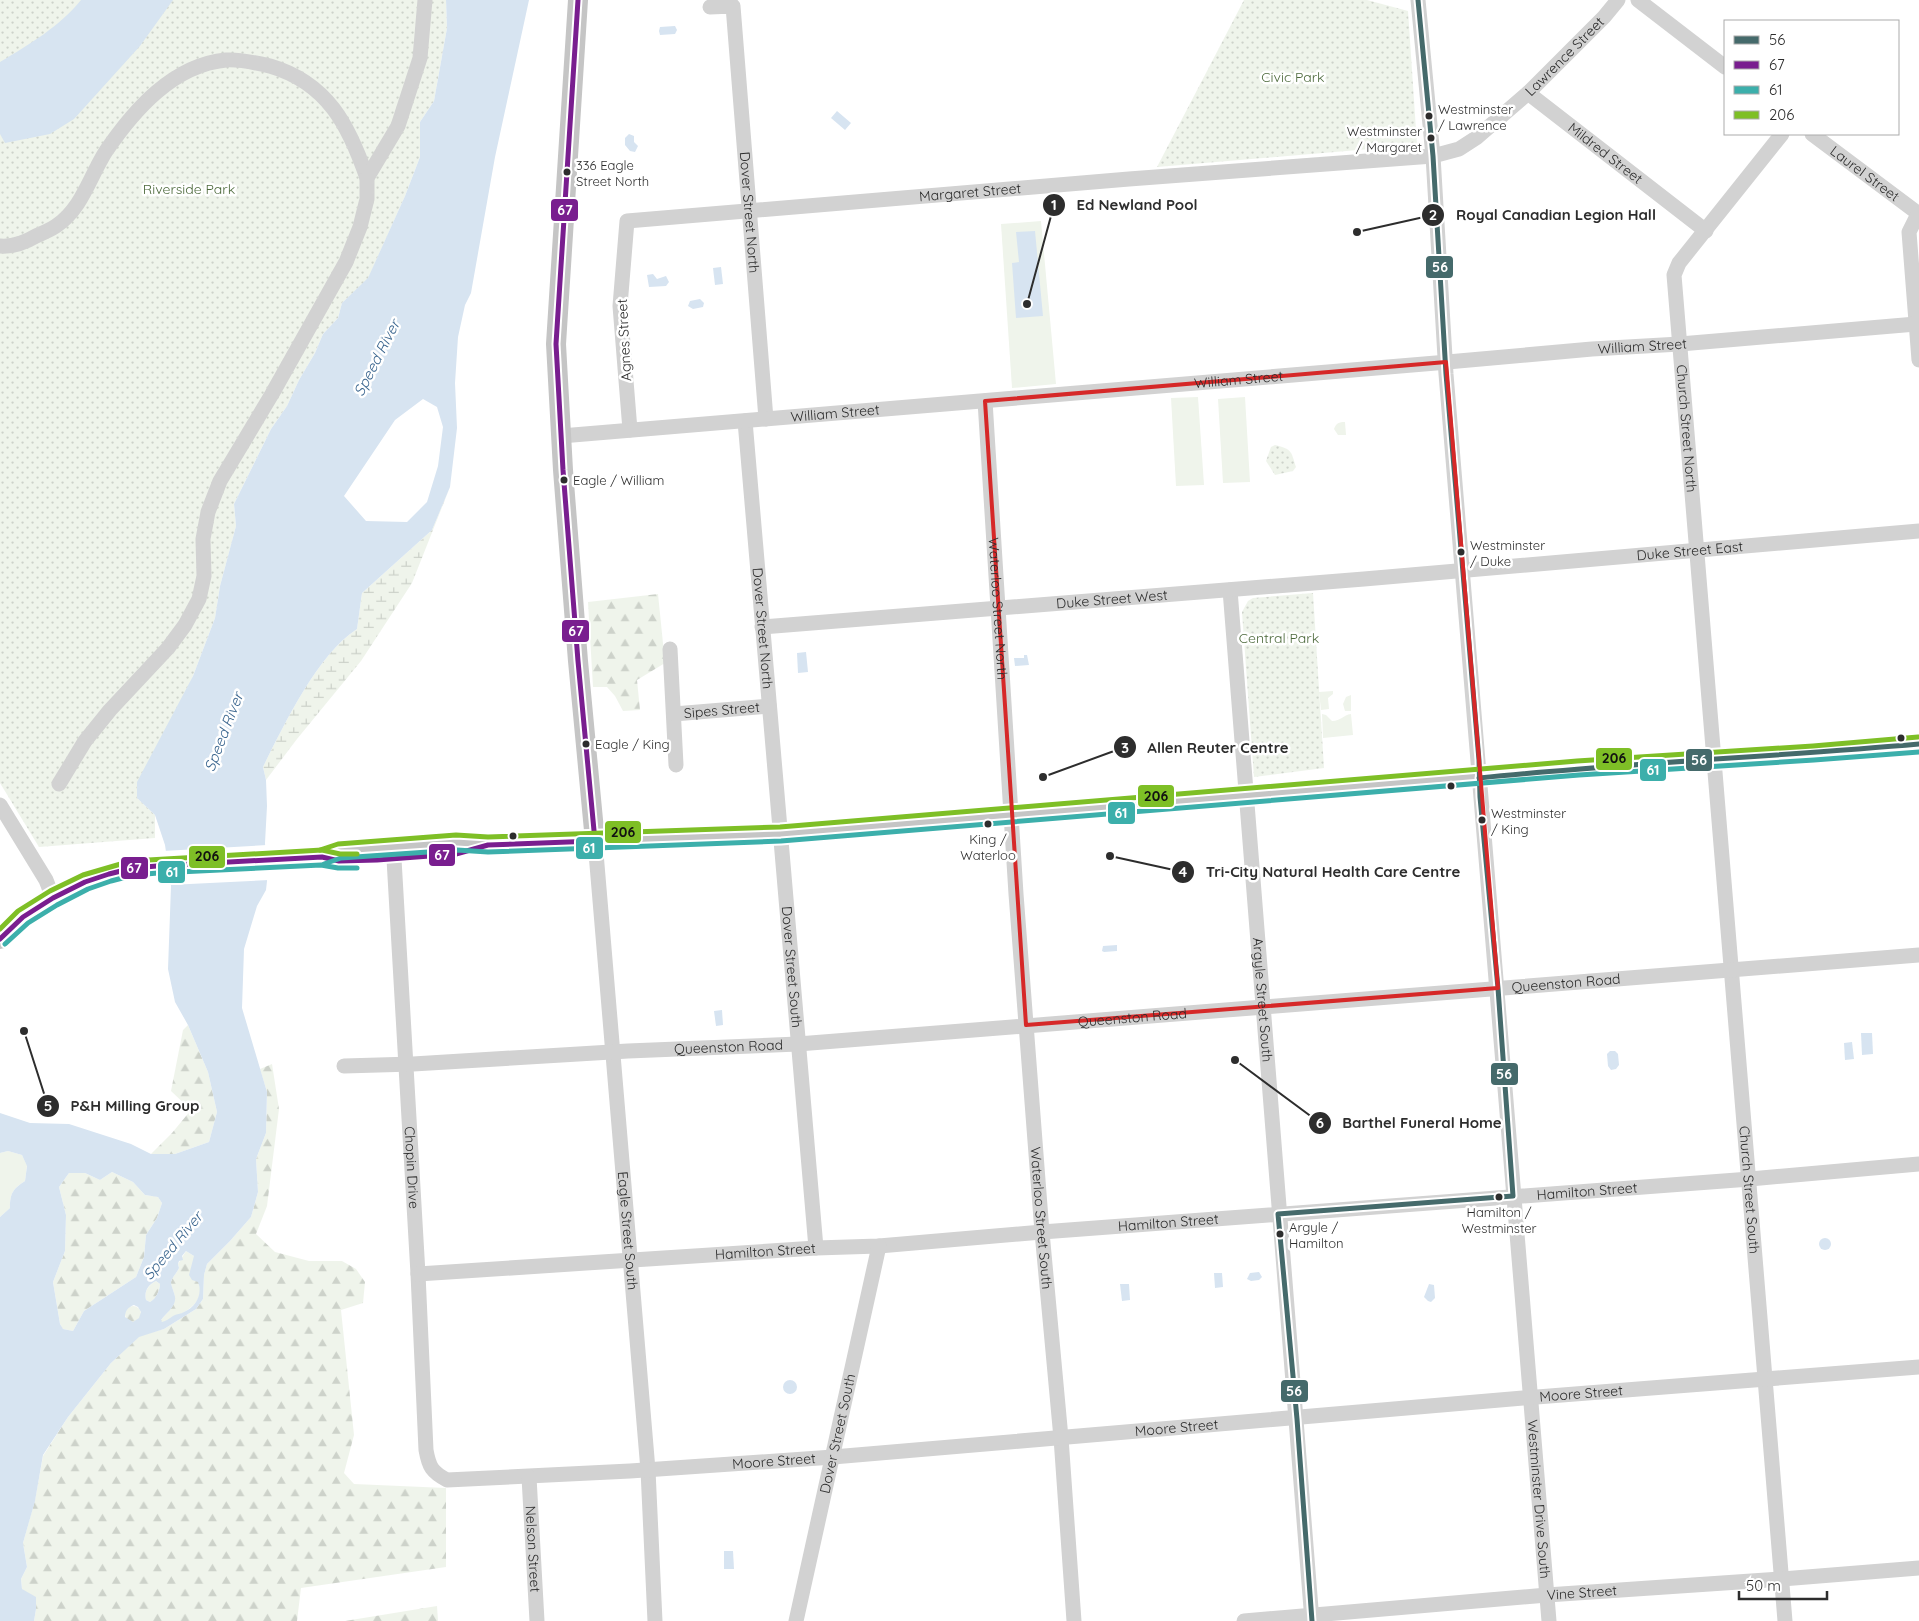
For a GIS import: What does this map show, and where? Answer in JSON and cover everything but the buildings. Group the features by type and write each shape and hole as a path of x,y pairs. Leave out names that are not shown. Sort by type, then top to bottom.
{"main road":[{"path":"578,0 556,344 578,661 594,841"},
{"path":"0,939 23,917 53,898 85,882 133,868 322,857 339,851 457,842 488,845 780,834 1479,778 1578,768 1715,760 1919,744"},
{"path":"322,857 339,861 394,859 456,854 488,845"}],"street":[{"path":"367,178 398,126 420,58 425,0"},
{"name":"Westminster Drive South","path":"1418,0 1433,156 1446,374 1549,1621"},
{"name":"Lawrence Street","path":"1433,156 1459,149 1476,138 1528,93 1604,17 1618,0"},
{"path":"1638,0 1724,66"},
{"name":"Dover Street North","path":"710,7 733,6 766,419"},
{"path":"0,246 6,247 30,240 57,225 80,200 106,152 137,111 166,84 196,67 226,60 258,63 288,72 315,89 336,111 351,136 367,178 367,199 360,227 346,262 272,394 220,481 208,512 203,539 204,576 199,599 185,625 168,648 110,710 85,741 59,784"},
{"name":"Mildred Street","path":"1528,93 1706,231"},
{"name":"Church Street North","path":"1715,760 1674,274 1679,263 1781,135"},
{"name":"Laurel Street","path":"1813,135 1918,214"},
{"name":"Margaret Street","path":"627,221 1129,179 1433,156"},
{"path":"1918,214 1909,232 1919,360"},
{"name":"Agnes Street","path":"627,221 620,306 630,430"},
{"name":"William Street","path":"561,436 1592,349 1680,344 1916,324"},
{"name":"Waterloo Street North","path":"984,401 1011,816"},
{"name":"Dover Street North","path":"745,421 780,834"},
{"name":"Duke Street East","path":"1462,570 1919,531"},
{"name":"Duke Street West","path":"762,627 1462,570"},
{"name":"Argyle Street South","path":"1230,590 1278,1214 1297,1419 1311,1618"},
{"path":"670,649 676,765"},
{"name":"Sipes Street","path":"674,714 769,706"},
{"name":"Church Street South","path":"1715,760 1786,1621"},
{"path":"0,805 46,880 53,898"},
{"name":"Waterloo Street South","path":"1011,816 1042,1232 1061,1438 1074,1621"},
{"name":"Dover Street South","path":"780,834 816,1248"},
{"name":"Eagle Street South","path":"594,841 648,1470 655,1621"},
{"name":"Chopin Drive","path":"394,859 418,1274 426,1450 428,1463 435,1474"},
{"name":"Queenston Road","path":"344,1066 406,1065 612,1052 798,1044 1919,955"},
{"name":"Hamilton Street","path":"418,1274 816,1248 879,1246 1750,1179 1919,1164"},
{"name":"Dover Street South","path":"796,1621 879,1246"},
{"name":"Moore Street","path":"435,1474 447,1480 648,1470 833,1457 1531,1398 1919,1368"},
{"name":"Nelson Street","path":"529,1476 537,1621"},
{"name":"Vine Street","path":"1244,1621 1311,1618 1547,1595 1919,1568"}],"highlighted area":[{"path":"1446,362 1498,988 1026,1025 985,401"}],"green space":[{"name":"Riverside Park","path":"0,0 446,0 447,28 434,101 420,122 420,157 405,196 368,279 342,303 338,318 323,334 287,406 271,429 234,504 236,526 220,586 215,618 193,676 137,798 155,815 155,838 39,847 0,783"},
{"name":"Civic Park","path":"1244,0 1367,0 1408,11 1417,145 1157,167"},
{"path":"1041,221 1056,384 1012,388 1001,224"},
{"path":"1198,397 1204,485 1176,486 1171,398"},
{"path":"1245,397 1250,482 1223,483 1218,399"},
{"path":"1345,422 1346,435 1338,435 1334,429 1335,427 1338,423"},
{"path":"1275,445 1285,448 1290,452 1296,467 1293,471 1275,475 1266,461 1271,447"},
{"path":"450,487 412,583 361,661 266,780 263,767 303,692 328,656 357,629 362,593 432,530"},
{"name":"Central Park","path":"1313,593 1324,768 1254,777 1242,612 1248,601 1253,598"},
{"path":"658,594 665,663 637,680 640,710 623,711 615,696 607,687 593,687 588,602"},
{"path":"1333,691 1333,694 1328,698 1329,709 1321,710 1319,692"},
{"path":"1351,695 1351,711 1345,711 1343,704 1346,697"},
{"path":"1322,714 1332,721 1351,714 1353,735 1323,738"},
{"path":"188,1025 208,1072 217,1112 209,1142 175,1154 151,1154 191,1110 171,1091 183,1030"},
{"path":"272,1064 279,1109 267,1206 256,1234 275,1252 309,1261 342,1261 356,1269 365,1282 363,1303 341,1310 354,1435 344,1473 354,1484 446,1488 446,1567 301,1588 297,1621 34,1621 36,1609 22,1589 21,1579 27,1567 23,1543 35,1500 43,1456 68,1417 111,1363 139,1336 164,1329 196,1309 203,1299 204,1275 207,1264 251,1217 258,1192 256,1159 266,1133 267,1092 260,1069"},
{"path":"8,1151 22,1155 27,1165 25,1181 13,1192 10,1208 0,1217 0,1153"},
{"path":"112,1172 133,1182 145,1195 158,1197 162,1203 157,1218 146,1235 144,1257 136,1277 84,1311 73,1331 63,1329 60,1324 53,1282 65,1251 66,1215 59,1187 69,1173 85,1173 100,1180"},
{"path":"186,1251 194,1256 200,1295 193,1306 162,1323 161,1320 171,1308 175,1297 171,1285 172,1278 179,1268 178,1264"},
{"path":"156,1281 160,1284 159,1289 156,1297 150,1302 146,1300 146,1291"},
{"path":"133,1306 139,1308 141,1314 139,1320 133,1322 127,1320 125,1314 127,1308"},
{"path":"437,1606 438,1621 345,1621"}],"water":[{"path":"81,0 173,0 140,46 74,119 50,134 5,143 0,134 0,62 54,27"},
{"name":"Speed River","path":"446,0 529,0 495,157 471,293 465,305 458,337 455,383 457,428 450,487 432,530 362,593 357,629 342,641 315,673 291,712 263,767 266,780 267,806 265,843 267,881 266,890 257,906 244,949 242,1008 267,1092 266,1133 256,1159 258,1192 251,1217 207,1264 204,1275 203,1299 196,1309 164,1329 139,1337 111,1363 68,1417 43,1455 35,1501 23,1543 27,1567 21,1579 22,1589 36,1597 34,1621 0,1621 0,1217 10,1208 13,1192 25,1181 27,1166 22,1155 8,1151 0,1153 0,1113 30,1123 69,1124 131,1144 151,1154 175,1154 209,1142 217,1112 208,1072 188,1025 175,1002 168,969 171,886 165,845 155,815 137,798 137,782 193,676 215,618 220,586 236,526 234,504 271,429 287,406 323,334 338,318 342,303 368,278 405,196 420,157 420,122 434,101 447,28","holes":["423,399 437,407 443,427 438,466 427,502 407,522 366,521 344,496 395,420","112,1172 133,1182 145,1195 158,1197 162,1203 157,1218 146,1235 144,1257 136,1277 84,1311 73,1331 63,1329 60,1324 53,1282 65,1251 66,1215 59,1187 69,1173 85,1173 100,1180","186,1251 194,1256 189,1275 192,1280 198,1282 199,1295 195,1303 188,1310 162,1322 161,1320 174,1305 175,1297 171,1282 179,1268 179,1261 183,1260 182,1256","156,1281 160,1284 157,1294 150,1302 146,1300 146,1294 151,1284","134,1305 141,1312 139,1318 133,1322 125,1317 126,1311"]},
{"path":"675,26 677,30 675,34 660,35 660,27"},
{"path":"837,111 851,123 845,130 831,118"},
{"path":"629,134 634,136 634,142 638,146 635,152 630,151 625,145 625,138"},
{"path":"1035,231 1043,316 1016,318 1012,263 1019,262 1016,232"},
{"path":"721,267 723,284 715,285 713,268"},
{"path":"653,274 657,279 666,276 669,282 666,286 649,287 647,275"},
{"path":"700,299 704,303 703,307 693,309 688,306 690,301"},
{"path":"806,652 808,672 798,673 797,653"},
{"path":"1024,655 1027,655 1029,665 1015,666 1014,658 1024,658"},
{"path":"1117,945 1117,951 1102,951 1103,946"},
{"path":"722,1010 723,1025 716,1026 714,1011"},
{"path":"1861,1033 1872,1033 1873,1054 1862,1055"},
{"path":"1852,1042 1854,1059 1845,1060 1844,1043"},
{"path":"1610,1051 1615,1051 1618,1054 1619,1065 1616,1069 1611,1070 1608,1066 1607,1054"},
{"path":"1823,1238 1827,1238 1831,1244 1827,1250 1823,1250 1819,1246 1819,1242"},
{"path":"1259,1272 1262,1277 1259,1280 1251,1281 1247,1279 1250,1273"},
{"path":"1214,1273 1222,1273 1223,1287 1215,1288"},
{"path":"1120,1284 1129,1284 1130,1300 1122,1301"},
{"path":"1429,1284 1434,1285 1435,1298 1431,1302 1424,1297"},
{"path":"790,1380 795,1382 797,1387 795,1392 790,1394 785,1392 783,1387 785,1382"},
{"path":"724,1551 733,1551 734,1569 724,1569"}],"pier":[{"path":"267,845 269,880 169,885 163,851"}],"transit line":[{"name":"67","path":"578,0 556,344 563,470 595,841"},
{"name":"56","path":"1312,1621 1297,1419 1278,1214 1513,1196 1498,988 1480,797 1479,760 1446,374 1433,156 1418,0"},
{"name":"206","path":"320,850 338,844 456,835 488,837 780,827 1577,761 1813,746 1918,737"},
{"name":"56","path":"1479,778 1919,744"},
{"name":"61","path":"324,864 341,858 457,850 488,852 781,841 1579,775 1919,752"},
{"name":"67","path":"0,939 23,917 53,898 85,882 133,868 322,857 339,861 377,860 456,854 488,845 595,841"},
{"name":"206","path":"0,929 18,911 50,891 83,875 131,861 322,850 340,854 357,854"},
{"name":"61","path":"5,944 28,923 57,905 88,889 134,875 321,865 338,868 357,868"}],"place":[{"name":"Westminster / Lawrence","path":"1429,116"},
{"name":"Westminster / Margaret","path":"1431,138"},
{"name":"336 Eagle Street North","path":"567,172"},
{"name":"Royal Canadian Legion Hall","path":"1357,232"},
{"name":"Ed Newland Pool","path":"1027,304"},
{"name":"Eagle / William","path":"564,480"},
{"name":"Westminster / Duke","path":"1461,552"},
{"name":"Eagle / King","path":"586,744"},
{"name":"Allen Reuter Centre","path":"1043,777"},
{"name":"Westminster / King","path":"1482,820"},
{"name":"King / Waterloo","path":"988,824"},
{"name":"Tri-City Natural Health Care Centre","path":"1110,856"},
{"name":"P&H Milling Group","path":"24,1031"},
{"name":"Barthel Funeral Home","path":"1235,1060"},
{"name":"Hamilton / Westminster","path":"1499,1197"},
{"name":"Argyle / Hamilton","path":"1280,1234"}]}
